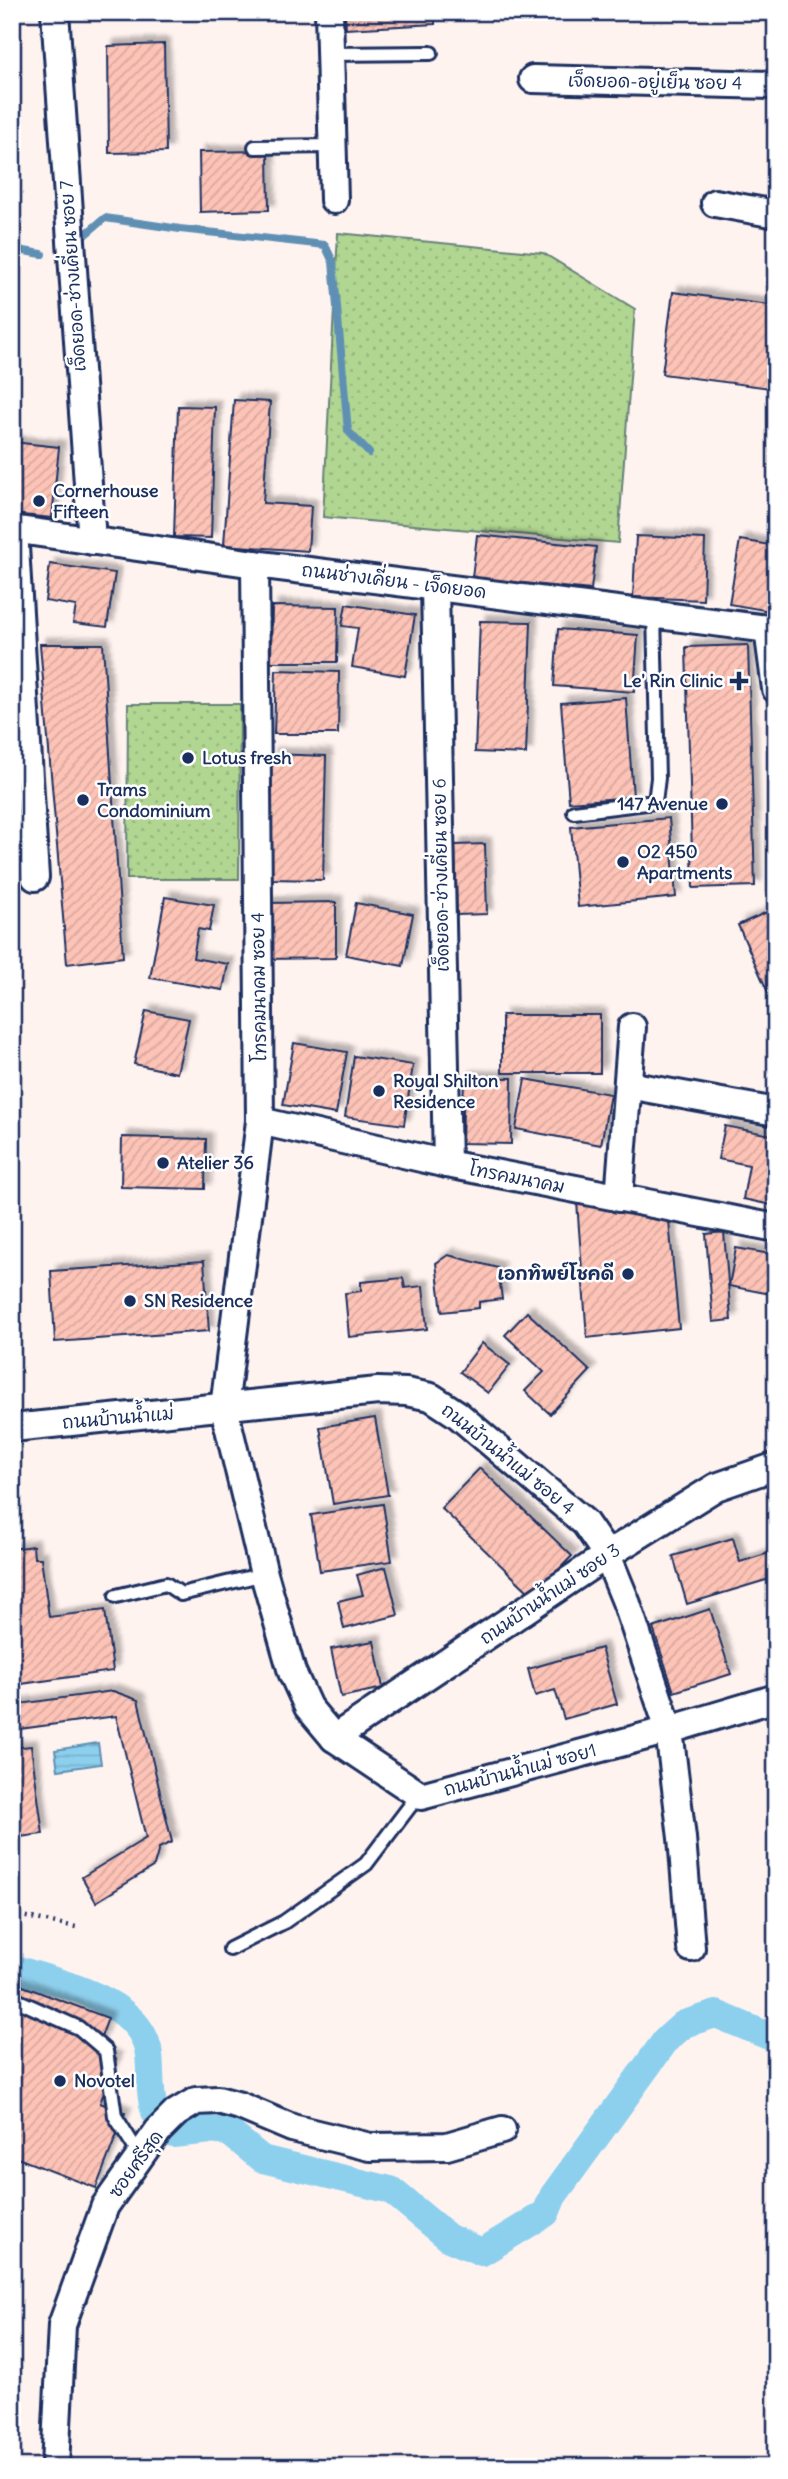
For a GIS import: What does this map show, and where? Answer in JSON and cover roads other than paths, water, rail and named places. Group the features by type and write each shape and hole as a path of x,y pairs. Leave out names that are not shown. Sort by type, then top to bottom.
{"street":[{"name":"เจ็ดยอด-ช่างเคี่ยน ซอย 7","path":"55,12 92,541"},
{"path":"329,12 334,200"},
{"name":"เจ็ดยอด-อยู่เย็น ซอย 4","path":"533,79 776,85"},
{"path":"715,203 776,214"},
{"name":"ถนนช่างเคี่ยน - เจ็ดยอด","path":"13,529 255,564 772,629"},
{"path":"13,529 35,877"},
{"name":"โทรคมนาคม ซอย 4","path":"224,1408 260,1121 255,564"},
{"name":"เจ็ดยอด-ช่างเคี่ยน ซอย 6","path":"435,587 447,1164"},
{"path":"772,629 776,689"},
{"path":"619,1198 632,1027"},
{"path":"628,1085 776,1112"},
{"name":"โทรคมนาคม","path":"260,1121 447,1164 776,1228"},
{"name":"ถนนบ้านน้ำแม่ ซอย 4","path":"224,1408 378,1391 406,1392 431,1397 457,1413 585,1523 607,1555 627,1604 669,1730 691,1948"},
{"name":"ถนนบ้านน้ำแม่","path":"12,1428 224,1408"},
{"name":"ถนนบ้านน้ำแม่ ซอย1","path":"224,1408 264,1574 292,1672 308,1707 334,1738 421,1797 776,1698"},
{"name":"ถนนบ้านน้ำแม่ ซอย 3","path":"334,1738 607,1555 716,1488 776,1466"},
{"name":"ซอยศรีสุด","path":"55,2467 62,2325 105,2206 167,2122 196,2101 218,2101 240,2106 292,2128 370,2147 447,2146 502,2130"}],"lane":[{"path":"330,54 431,53"},
{"path":"255,147 333,146"},
{"path":"574,812 654,802 658,778 654,614"},
{"path":"116,1596 166,1584 181,1594 264,1574"},
{"path":"230,1949 284,1922 366,1864 410,1807 421,1797"},
{"path":"12,1998 79,2028 106,2051 115,2116 141,2156"}],"water":[{"path":"98,1743 101,1764 58,1770 55,1750"}],"waterway":[{"path":"81,238 105,218 325,245 333,262 348,431 369,453"},
{"path":"12,249 42,254"},
{"path":"12,1968 95,1996 131,2020 143,2036 149,2055 154,2109 173,2134 211,2130 230,2133 262,2159 391,2190 449,2238 482,2252 546,2213 553,2196 666,2040 684,2024 716,2014 776,2039"}],"place":[{"name":"Cornerhouse Fifteen","path":"39,501"},
{"name":"Le' Rin Clinic","path":"739,681"},
{"name":"Lotus fresh","path":"188,758"},
{"name":"Trams Condominium","path":"83,800"},
{"name":"147 Avenue","path":"722,804"},
{"name":"O2 450 Apartments","path":"623,862"},
{"name":"Royal Shilton Residence","path":"379,1091"},
{"name":"Atelier 36","path":"163,1163"},
{"name":"เอกทิพย์โชคดี","path":"628,1274"},
{"name":"SN Residence","path":"130,1301"},
{"name":"Novotel","path":"60,2081"}]}
